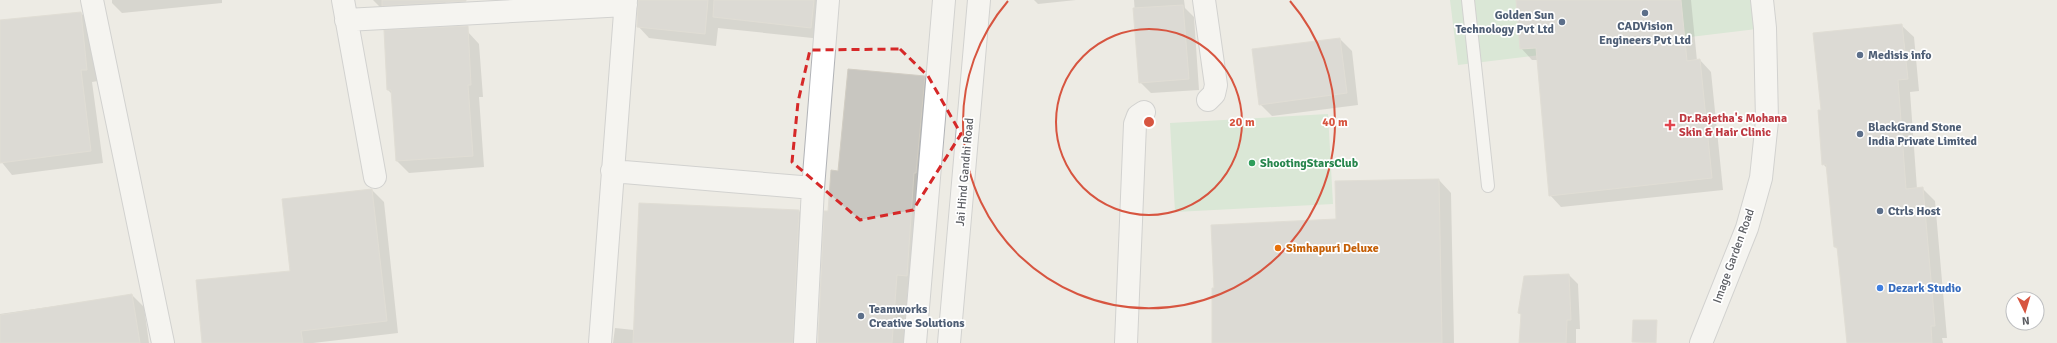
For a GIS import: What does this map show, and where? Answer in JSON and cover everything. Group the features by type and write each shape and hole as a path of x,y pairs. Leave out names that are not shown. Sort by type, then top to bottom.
{"street":[{"path":"92,0 163,343"},
{"path":"805,343 813,188 828,0"},
{"path":"915,343 944,0"},
{"name":"Jai Hind Gandhi Road","path":"949,343 979,0"},
{"path":"1204,0 1216,85 1214,94 1208,100"},
{"name":"Image Garden Road","path":"1701,343 1747,228 1761,178 1767,121 1765,28 1762,0"},
{"path":"375,177 344,10 626,2 600,343"},
{"path":"1126,343 1135,124 1138,116 1144,112"},
{"path":"612,171 813,188"}],"lane":[{"path":"1468,0 1488,186"}],"highlighted area":[{"path":"900,49 928,76 961,134 913,210 860,220 792,162 798,102 810,50"}],"green space":[{"path":"1450,0 1762,0 1765,28 1458,65"},
{"name":"ShootingStarsClub","path":"1328,114 1333,204 1175,212 1170,123"}],"building":[{"path":"382,0 466,0 466,1 382,6"},
{"path":"638,0 708,0 705,34 637,27"},
{"path":"714,0 814,0 811,28 713,17"},
{"path":"1516,0 1681,0 1687,61 1700,59 1712,178 1549,196 1536,48 1520,49"},
{"path":"1183,5 1189,79 1139,83 1133,8"},
{"path":"81,12 87,70 81,70 91,151 0,163 0,20"},
{"path":"1902,24 1908,79 1898,80 1906,189 1923,187 1935,326 1931,326 1932,343 1847,343 1837,247 1834,247 1826,164 1822,165 1818,110 1821,110 1813,33"},
{"path":"468,26 471,85 468,85 473,156 396,161 391,90 387,90 384,30"},
{"path":"1340,38 1347,93 1259,105 1252,49"},
{"path":"848,69 925,76 916,173 914,173 907,276 897,275 892,343 818,343 824,211 828,211 831,170 838,171"},
{"path":"1439,179 1442,343 1212,343 1212,288 1214,288 1211,225 1336,219 1335,181"},
{"path":"372,189 387,321 301,331 303,343 202,343 196,280 290,271 282,199"},
{"path":"639,203 799,210 793,343 633,343"},
{"path":"1569,274 1571,320 1567,320 1566,343 1519,343 1521,314 1518,313 1524,276"},
{"path":"132,294 140,343 0,343 0,315"},
{"path":"1633,320 1657,320 1656,343 1632,342"}],"place":[{"name":"CADVision Engineers Pvt Ltd","path":"1645,13"},
{"name":"Golden Sun Technology Pvt Ltd","path":"1562,22"},
{"name":"Medisis info","path":"1860,55"},
{"name":"Dr.Rajetha's Mohana Skin & Hair Clinic","path":"1670,125"},
{"name":"BlackGrand Stone India Private Limited","path":"1860,134"},
{"name":"ShootingStarsClub","path":"1252,163"},
{"name":"Ctrls Host","path":"1880,211"},
{"name":"Simhapuri Deluxe","path":"1278,248"},
{"name":"Dezark Studio","path":"1880,288"},
{"name":"Teamworks Creative Solutions","path":"861,316"}]}
